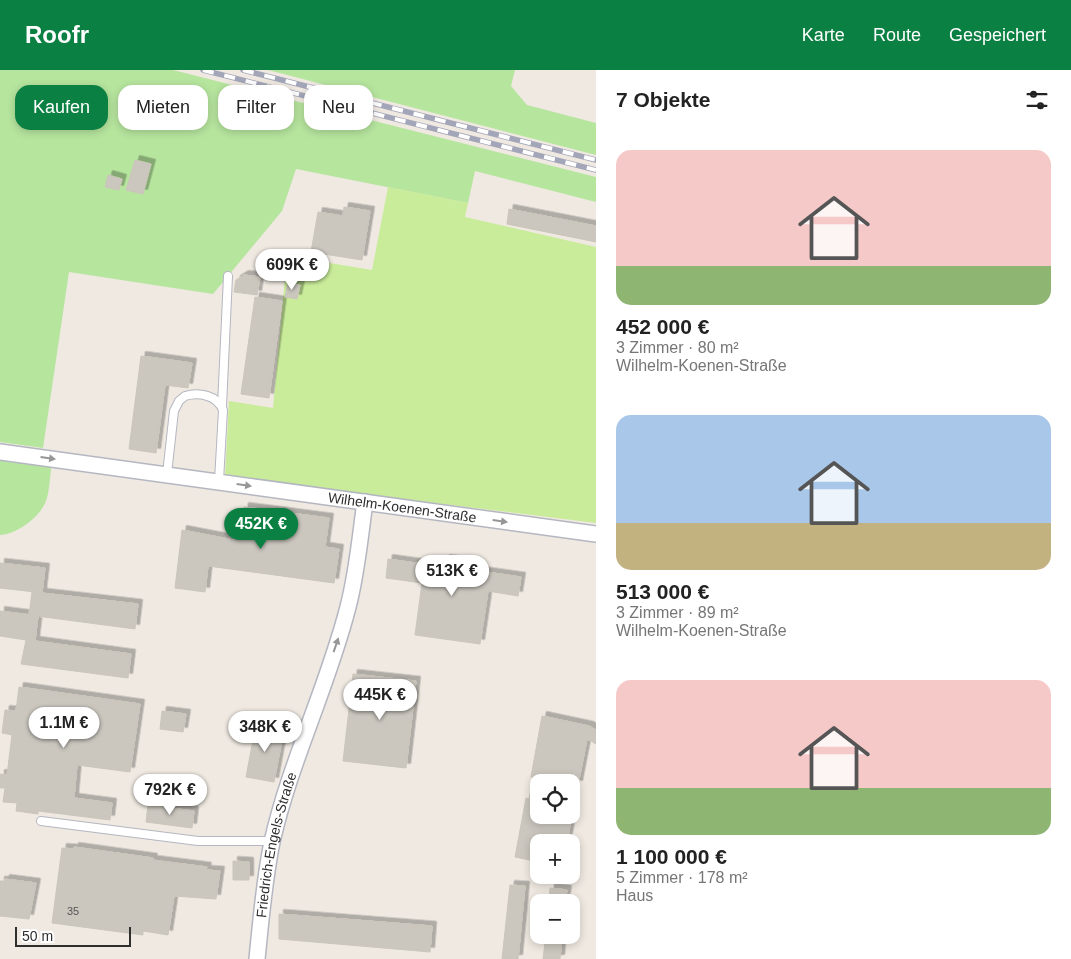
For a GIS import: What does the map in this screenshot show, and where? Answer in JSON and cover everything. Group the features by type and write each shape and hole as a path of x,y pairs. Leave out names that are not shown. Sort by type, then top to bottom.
{"street":[{"name":"Wilhelm-Koenen-Straße","path":"0,452 596,534"},
{"name":"Friedrich-Engels-Straße","path":"257,959 264,888 273,841 297,758 348,609 355,577 365,502"}],"lane":[{"path":"219,481 228,276"},
{"path":"167,474 173,414 179,401 190,395 204,395 214,398 222,406"},
{"path":"41,821 198,841 273,841"}],"green space":[{"path":"0,70 173,70 232,85 218,85 218,130 294,130 294,101 304,103 304,130 373,130 373,121 596,177 596,202 475,171 468,203 296,169 282,211 213,294 69,272 43,448 0,442"},
{"path":"268,70 515,70 511,86 527,105 596,123 596,155 373,97 373,85 326,85"},
{"path":"388,187 468,203 465,217 596,247 596,523 225,477 229,401 273,408 287,256 372,270"},
{"path":"0,456 52,463 47,498 40,511 21,528 0,535"}],"building":[{"path":"135,160 151,164 143,194 126,190"},
{"path":"108,175 122,179 119,190 105,187"},
{"path":"344,207 370,211 362,260 311,252 318,212 343,216"},
{"path":"509,209 596,226 596,242 507,224"},
{"path":"244,275 260,277 257,295 234,292 236,280"},
{"path":"288,283 300,285 297,299 285,297"},
{"path":"255,297 282,301 269,398 241,394"},
{"path":"141,356 192,363 188,388 165,385 156,453 129,449"},
{"path":"244,507 329,518 325,547 339,549 334,583 208,566 205,592 175,588 182,530 239,541"},
{"path":"388,559 444,567 445,559 467,562 465,569 521,577 518,596 488,591 480,644 415,635 422,583 386,578"},
{"path":"0,563 45,568 42,593 138,604 135,629 29,615 32,592 35,592 0,588"},
{"path":"0,611 38,616 35,641 131,654 128,678 21,664 26,640 0,636"},
{"path":"353,674 416,681 406,768 343,761"},
{"path":"19,687 140,704 130,772 77,765 74,798 112,803 110,820 38,811 38,814 16,811 17,803 3,802 5,788 0,788 0,774 7,775 12,735 2,733 5,710 16,711"},
{"path":"162,711 186,714 183,732 160,729"},
{"path":"542,716 589,726 596,730 596,744 587,739 580,775 532,774"},
{"path":"256,724 284,729 274,782 246,777"},
{"path":"526,798 530,799 530,824 570,824 568,834 530,834 530,860 515,857"},
{"path":"148,805 194,811 192,828 146,822"},
{"path":"74,847 153,858 152,860 207,867 206,870 220,871 216,899 174,896 168,935 143,931 143,935 52,923 62,848 74,849"},
{"path":"233,861 249,862 249,880 233,880"},
{"path":"5,879 36,883 29,919 0,916 0,881 5,881"},
{"path":"510,885 525,886 518,959 502,959"},
{"path":"550,888 567,890 566,894 550,894"},
{"path":"279,914 432,926 430,952 279,939"},
{"path":"545,944 561,944 560,959 543,959"}],"railway":[{"path":"203,70 596,170"},
{"path":"243,70 596,160"}]}
